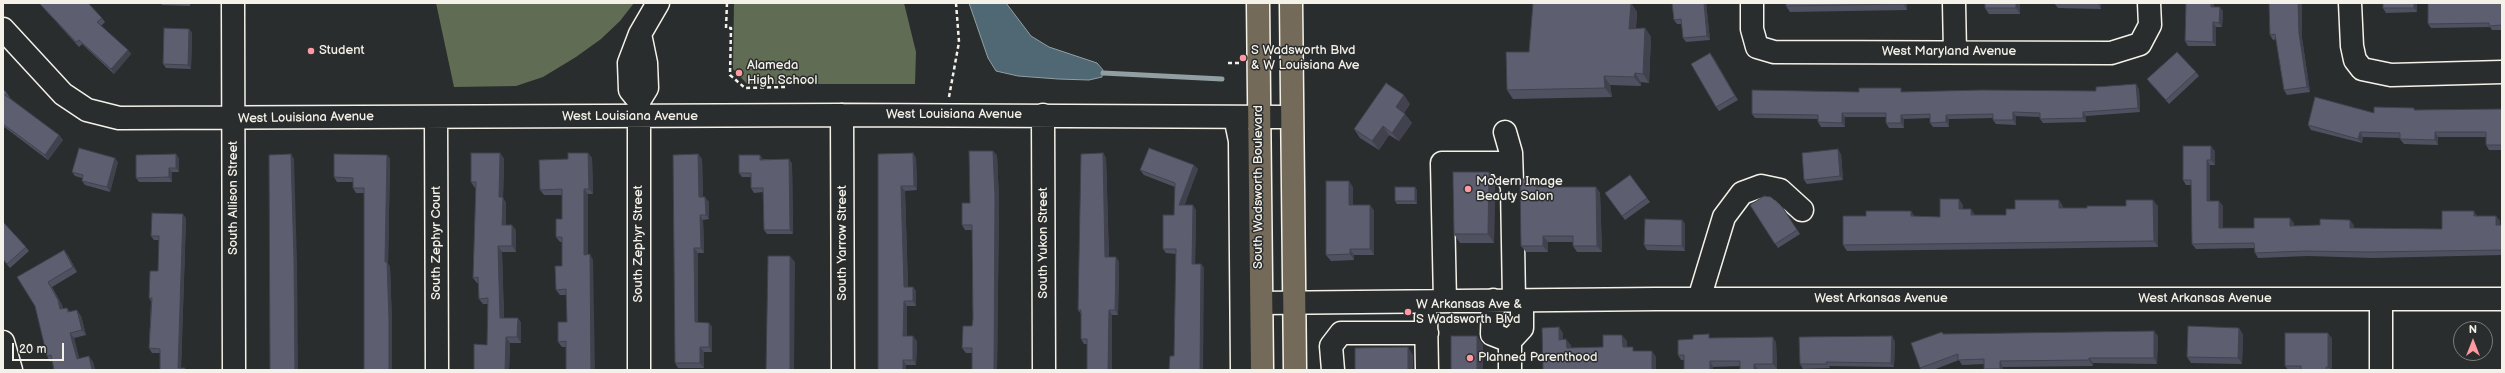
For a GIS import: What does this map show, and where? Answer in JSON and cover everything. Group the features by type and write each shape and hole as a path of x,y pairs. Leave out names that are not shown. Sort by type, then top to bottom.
{"main road":[{"name":"South Wadsworth Boulevard","path":"1258,3 1260,303 1262,370"},
{"path":"1291,3 1294,370"}],"street":[{"name":"South Allison Street","path":"233,3 234,370"},
{"path":"639,109 647,88 646,64 640,34 658,3"},
{"name":"West Maryland Avenue","path":"1752,3 1752,29 1758,47 1774,52 2111,53 2140,44 2150,25 2149,3"},
{"path":"1954,3 1955,52"},
{"path":"2350,3 2352,46 2355,60 2362,69 2391,75 2502,72"},
{"name":"West Louisiana Avenue","path":"3,29 62,94 87,110 119,118 436,117 639,109 842,116 1291,117"},
{"name":"South Zephyr Street","path":"639,109 639,370"},
{"name":"South Yarrow Street","path":"842,116 843,370"},
{"name":"South Yukon Street","path":"1043,116 1044,370"},
{"name":"South Zephyr Court","path":"436,117 437,370"},
{"name":"South Wadsworth Boulevard","path":"1235,117 1240,141 1242,370"},
{"path":"1505,132 1511,153 1518,300 1522,328 1510,341 1510,370"},
{"path":"1427,370 1427,333 1435,301 1442,163 1501,163 1512,186"},
{"path":"1699,298 1724,217 1742,193 1761,186 1780,190 1802,210"},
{"name":"West Arkansas Avenue","path":"1260,303 1699,298 2502,299"},
{"path":"2381,299 2381,370"},
{"path":"1493,300 1492,334 1510,341"},
{"path":"1333,370 1331,346 1341,333 1427,333"},
{"path":"3,342 11,370"}],"path":[{"path":"727,3 726,28 731,28 730,75 745,88 785,87"},
{"path":"949,100 959,42 956,3"}],"green space":[{"path":"436,3 634,3 620,21 601,39 576,57 543,77 516,86 454,87"},
{"path":"734,3 904,3 916,52 915,84 747,84 733,69"}],"water":[{"path":"969,3 1006,3 1031,36 1049,47 1097,63 1103,70 1102,77 1089,80 1058,79 1018,76 996,71 988,58"}],"building":[{"path":"39,3 88,3 102,18 97,22 128,50 111,69 79,40 76,42"},
{"path":"1533,3 1631,3 1629,29 1645,28 1643,74 1635,73 1634,77 1604,76 1605,88 1507,90 1506,52 1529,52"},
{"path":"1672,3 1704,3 1707,36 1683,38 1681,19 1674,20"},
{"path":"1786,3 1903,3 1903,4 1786,6"},
{"path":"1985,3 2016,3 2016,8 1985,8"},
{"path":"2186,3 2211,3 2211,7 2220,7 2219,23 2213,22 2213,42 2185,41"},
{"path":"2269,3 2298,3 2299,33 2307,87 2284,90 2275,34 2270,35"},
{"path":"2383,3 2414,3 2414,8 2383,8"},
{"path":"2428,3 2502,3 2502,25 2489,26 2489,23 2428,24"},
{"path":"164,28 189,29 188,65 163,64"},
{"path":"2177,52 2196,72 2166,100 2147,79"},
{"path":"1710,53 1735,96 1716,107 1691,64"},
{"path":"1386,83 1404,95 1396,107 1405,114 1392,133 1383,126 1372,141 1354,129"},
{"path":"2136,84 2138,108 2083,112 2083,118 2040,119 2040,113 2013,112 2013,120 1993,120 1993,114 1946,115 1946,122 1930,123 1930,114 1901,115 1901,123 1886,123 1886,113 1842,113 1842,123 1818,122 1818,115 1752,114 1752,90 1859,92 1859,88 1901,88 1901,92 1982,90 2096,91 2096,87"},
{"path":"3,89 7,93 5,95 59,135 45,155 3,124"},
{"path":"2315,97 2374,113 2374,107 2414,108 2414,110 2502,109 2502,145 2486,145 2486,132 2435,132 2435,140 2400,139 2400,133 2360,132 2358,139 2308,125"},
{"path":"2183,146 2211,146 2211,160 2207,160 2207,201 2219,201 2219,228 2254,228 2254,218 2290,218 2290,226 2320,225 2320,219 2350,220 2350,228 2442,229 2442,211 2474,211 2474,216 2496,216 2496,225 2502,225 2502,250 2369,252 2305,251 2255,253 2254,243 2192,244 2191,180 2183,180"},
{"path":"79,148 115,158 107,187 82,181 83,175 72,172"},
{"path":"1149,148 1194,165 1179,205 1193,205 1192,264 1201,264 1200,370 1169,370 1170,356 1174,356 1176,249 1163,249 1163,215 1174,215 1175,183 1140,170"},
{"path":"1838,149 1840,176 1804,180 1802,153"},
{"path":"969,151 993,151 995,196 994,370 972,370 972,348 962,348 963,326 972,326 973,319 972,225 962,225 962,203 970,203"},
{"path":"471,153 500,153 499,197 503,197 502,225 512,225 512,246 498,246 500,318 518,318 517,337 506,337 505,370 474,370 474,344 487,345 488,298 479,299 478,277 473,278 476,182 471,182"},
{"path":"568,153 588,153 589,189 584,189 584,255 590,254 591,370 566,370 566,341 558,342 558,322 567,322 566,289 556,290 555,266 562,266 562,237 556,237 556,219 562,219 562,189 540,190 539,160 568,159"},
{"path":"913,153 914,186 901,186 904,287 913,287 913,301 904,301 903,336 913,336 913,360 903,360 903,370 878,370 878,154"},
{"path":"1103,153 1105,257 1116,257 1115,310 1109,310 1108,370 1087,370 1087,339 1081,339 1081,310 1078,310 1081,154"},
{"path":"176,154 176,168 169,168 169,177 136,178 136,155"},
{"path":"291,154 295,370 270,370 269,155"},
{"path":"334,154 387,155 385,262 387,262 389,370 364,370 364,188 353,188 353,178 334,177"},
{"path":"698,154 699,197 705,197 706,215 700,215 701,248 694,248 695,322 709,323 709,347 700,347 700,363 675,363 673,155"},
{"path":"739,155 760,155 760,160 789,159 790,230 764,230 763,188 751,188 751,173 739,173"},
{"path":"1453,172 1489,172 1488,234 1454,234"},
{"path":"1630,175 1647,198 1622,216 1605,193"},
{"path":"1520,179 1536,179 1536,187 1596,187 1597,246 1573,246 1573,236 1543,236 1543,246 1521,246"},
{"path":"1326,181 1349,181 1349,205 1370,205 1370,249 1350,249 1350,254 1326,255"},
{"path":"1395,187 1415,187 1415,201 1395,201"},
{"path":"1764,196 1771,197 1783,208 1797,230 1775,244 1750,205"},
{"path":"1940,199 1959,199 1959,209 1971,209 1971,215 2006,215 2006,209 2015,209 2015,200 2059,200 2059,208 2087,208 2087,206 2126,206 2126,200 2153,200 2154,241 1843,245 1843,216 1866,216 1866,211 1911,211 1911,216 1940,217"},
{"path":"152,213 183,214 178,368 185,368 185,370 160,370 160,349 149,348 152,298 149,298 150,271 158,271 159,236 151,236"},
{"path":"1645,219 1682,220 1682,246 1644,245"},
{"path":"3,222 26,247 7,264 3,259"},
{"path":"64,250 73,267 48,282 58,300 60,309 67,308 68,312 77,310 82,330 70,333 77,359 89,356 92,370 54,370 51,355 47,356 35,306 17,277"},
{"path":"768,256 790,256 790,370 766,370"},
{"path":"2188,326 2239,328 2238,358 2187,357"},
{"path":"1559,327 1559,340 1566,339 1567,348 1603,347 1603,335 1622,335 1623,347 1633,347 1633,351 1652,351 1652,370 1543,370 1542,328"},
{"path":"2154,331 2154,358 2089,358 2089,360 2000,361 2000,369 1984,369 1984,359 1958,360 1958,354 1920,368 1911,343 1942,332 1943,334"},
{"path":"2285,333 2328,333 2328,367 2326,367 2326,370 2301,370 2301,366 2285,366"},
{"path":"1709,334 1709,338 1773,337 1773,364 1754,364 1754,370 1740,370 1740,361 1710,361 1710,370 1684,370 1684,355 1678,355 1678,340 1693,339 1693,335"},
{"path":"1451,336 1477,336 1477,370 1451,370"},
{"path":"1892,336 1891,363 1826,362 1827,364 1800,364 1799,337"},
{"path":"1408,347 1408,370 1355,370 1355,348"}],"waterway":[{"path":"1103,73 1222,79"}],"place":[{"name":"Student","path":"311,51"},
{"name":"S Wadsworth Blvd & W Louisiana Ave","path":"1243,58"},
{"name":"Alameda High School","path":"739,73"},
{"name":"Modern Image Beauty Salon","path":"1468,189"},
{"name":"W Arkansas Ave & S Wadsworth Blvd","path":"1408,312"},
{"name":"Planned Parenthood","path":"1470,358"}]}
